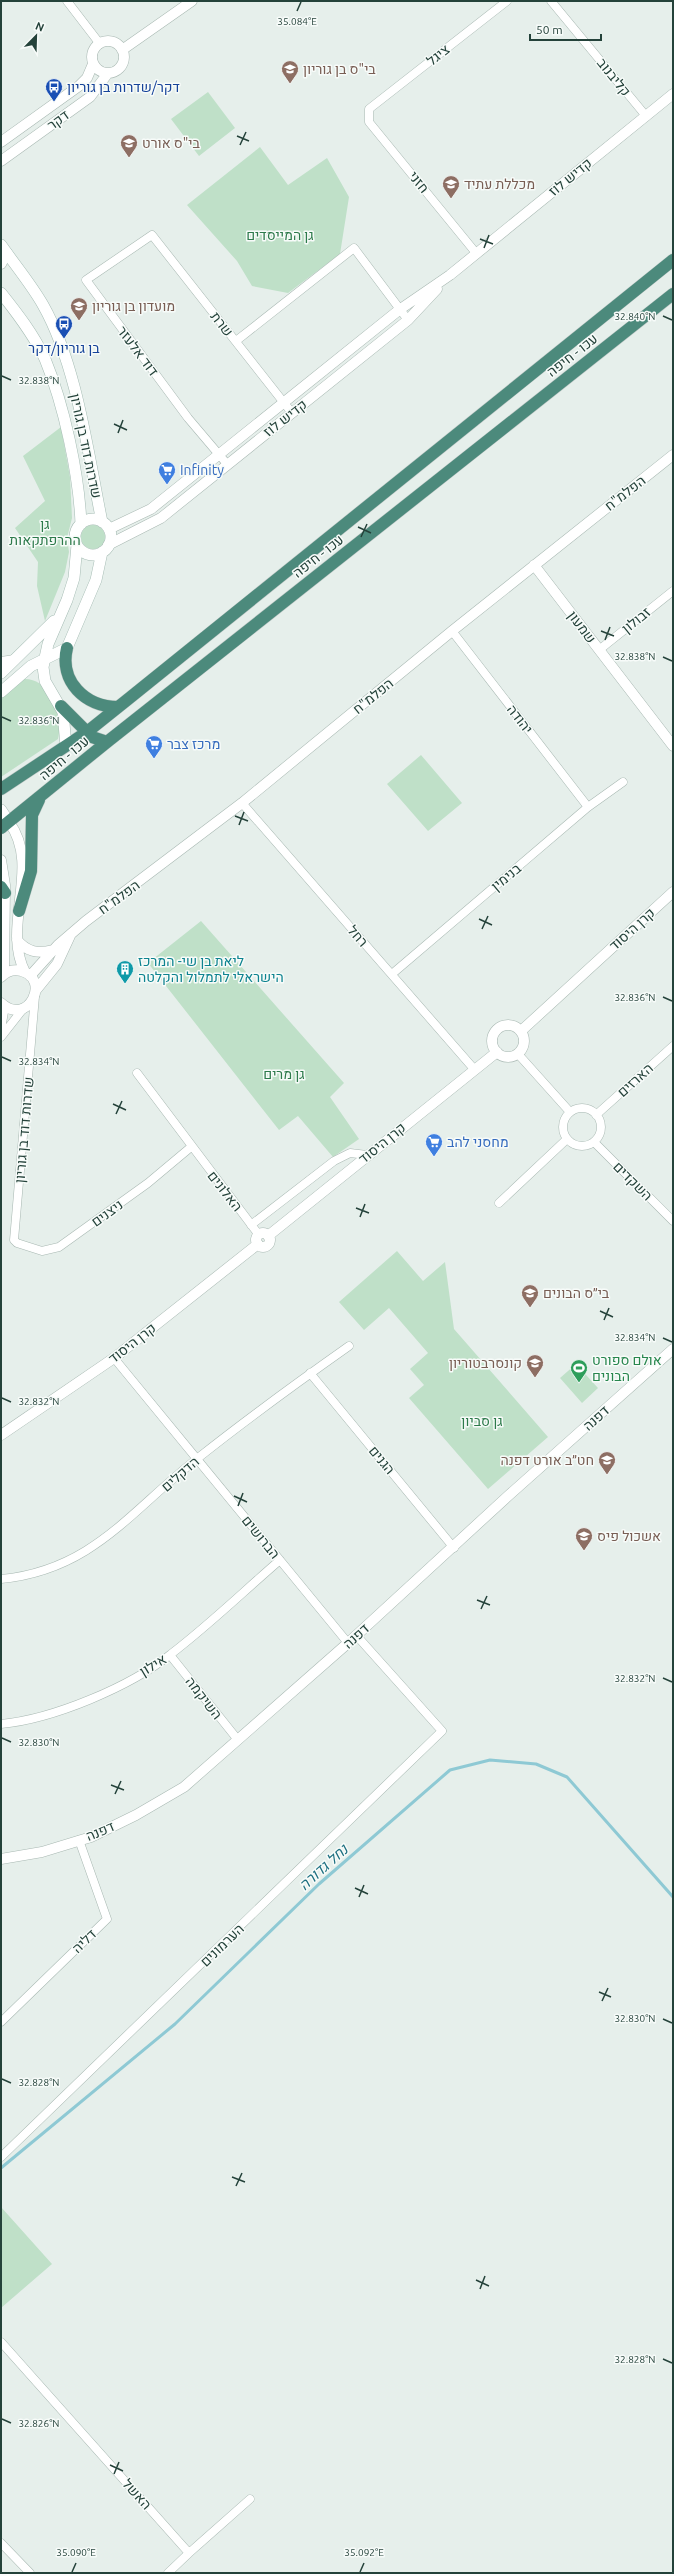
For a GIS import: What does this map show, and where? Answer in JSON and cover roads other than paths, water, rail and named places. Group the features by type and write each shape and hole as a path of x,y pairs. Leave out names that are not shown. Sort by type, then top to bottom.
{"highway":[{"name":"עכו - חיפה","path":"1,788 87,732 673,260"},
{"name":"עכו - חיפה","path":"5,825 107,742 673,294"},
{"path":"67,648 66,668 71,684 76,690 96,703 118,707"},
{"path":"61,706 92,737 107,742"},
{"path":"19,911 31,871 32,815 40,796"}],"main road":[{"name":"שדרות דוד בן גוריון","path":"3,251 43,305 59,340 80,415 105,525"},
{"name":"שדרות דוד בן גוריון","path":"1,293 17,314 44,358 53,381 76,476 81,524"},
{"path":"1,304 17,314"},
{"path":"1,692 17,677 44,659 67,648 96,580 105,548 110,537 105,525 91,519 81,524 75,534 77,545 74,578 48,644 44,659 45,681 61,706 66,723 66,746"},
{"path":"77,545 86,553 97,554 105,548"},
{"path":"1,672 18,658 61,613"},
{"path":"17,677 30,675 45,681"},
{"path":"1,810 5,825"}],"street":[{"path":"67,1 100,44"},
{"path":"122,50 192,1"},
{"name":"ציגל","path":"369,109 507,1"},
{"name":"קליבנוב","path":"551,1 646,116"},
{"path":"110,42 122,50 121,65 108,73 99,70 94,64 92,55 100,44 110,42"},
{"name":"דקר","path":"1,142 79,86 87,78 94,64"},
{"name":"דקר","path":"1,161 90,97 108,73"},
{"name":"קדיש לוז","path":"105,525 151,508 399,310 450,275 673,94"},
{"name":"חזני","path":"369,109 369,122 476,253"},
{"name":"שרת","path":"152,235 292,413"},
{"name":"דוד אלעזר","path":"152,235 86,280 184,412 227,464"},
{"path":"236,341 354,248 399,310 408,320"},
{"path":"1,264 3,251"},
{"name":"קדיש לוז","path":"105,548 161,518 408,320 450,275"},
{"name":"הפלמ\"ח","path":"27,974 71,934 242,803 452,631 673,455"},
{"name":"שמעון","path":"534,565 673,745"},
{"name":"זבולון","path":"599,650 673,591"},
{"name":"יהודה","path":"452,631 588,807"},
{"path":"1,661 18,658"},
{"name":"בנימין","path":"392,974 588,807 623,782"},
{"name":"רחל","path":"242,803 474,1069"},
{"path":"5,825 16,831 23,873 17,940 19,959 36,993"},
{"path":"1,860 4,970 1,977"},
{"name":"קרן היסוד","path":"521,1031 673,892"},
{"name":"הפלמ\"ח","path":"23,1009 28,1006 57,964 71,934"},
{"path":"17,940 31,951 38,953 53,950"},
{"path":"1,977 14,970 27,974"},
{"name":"שדרות דוד בן גוריון","path":"14,1240 36,993"},
{"path":"3,1004 10,1009 23,1009"},
{"path":"1,1029 3,1004"},
{"path":"1,1037 23,1009"},
{"path":"513,1026 521,1031 524,1041 518,1054 504,1056 496,1052 492,1042 498,1029 513,1026"},
{"name":"הארזים","path":"596,1115 673,1046"},
{"name":"קרן היסוד","path":"1,1435 114,1358 496,1052"},
{"path":"518,1054 570,1112"},
{"name":"האלונים","path":"137,1073 191,1147 262,1238"},
{"path":"585,1109 596,1115 600,1131 594,1142 578,1145 567,1139 563,1130 563,1123 570,1112 585,1109"},
{"path":"499,1203 567,1139"},
{"name":"השקדים","path":"594,1142 673,1221"},
{"name":"ניצנים","path":"14,1240 20,1246 36,1250 51,1251 59,1247 148,1183 191,1147"},
{"path":"252,1225 334,1161 350,1153 367,1155"},
{"name":"הדקלים","path":"1,1579 25,1577 61,1566 97,1544 125,1523 197,1459 310,1373 349,1346"},
{"name":"דפנה","path":"1,1858 42,1852 79,1840 136,1815 184,1787 348,1643 454,1548 508,1496 673,1349"},
{"name":"הברושים","path":"114,1358 348,1643"},
{"name":"הגנים","path":"310,1373 454,1548"},
{"name":"אילון","path":"1,1724 22,1722 65,1710 121,1684 170,1655 280,1560"},
{"name":"הערמונים","path":"1,2158 442,1731 356,1635"},
{"name":"השיקמה","path":"170,1655 238,1740"},
{"name":"דליה","path":"1,2022 107,1919 79,1840"},
{"name":"האשל","path":"1,2342 189,2553"},
{"path":"168,2573 250,2499"},
{"path":"1,2543 30,2573"}],"waterway":[{"name":"נחל גדורה","path":"1,2168 175,2024 319,1884 450,1770 490,1760 536,1764 567,1777 673,1897"}],"place":[{"name":"בי\"ס בן גוריון","path":"290,84"},
{"name":"דקר/שדרות בן גוריון","path":"54,102"},
{"name":"בי\"ס אורט","path":"129,158"},
{"name":"מכללת עתיד","path":"451,199"},
{"name":"מועדון בן גוריון","path":"79,321"},
{"name":"בן גוריון/דקר","path":"64,339"},
{"name":"Infinity","path":"167,485"},
{"name":"מרכז צבר","path":"154,759"},
{"name":"ליאת בן שי- המרכז הישראלי לתמלול והקלטה","path":"125,984"},
{"name":"מחסני להב","path":"434,1157"},
{"name":"בי״ס הבונים","path":"530,1308"},
{"name":"קונסרבטוריון","path":"535,1378"},
{"name":"אולם ספורט הבונים","path":"579,1383"},
{"name":"חט״ב אורט דפנה","path":"607,1475"},
{"name":"אשכול פיס","path":"584,1551"}],"park label":[{"name":"גן המייסדים","path":"280,235"},
{"name":"גן ההרפתקאות","path":"45,532"},
{"name":"גן מרים","path":"284,1074"},
{"name":"גן סביון","path":"482,1421"}]}
